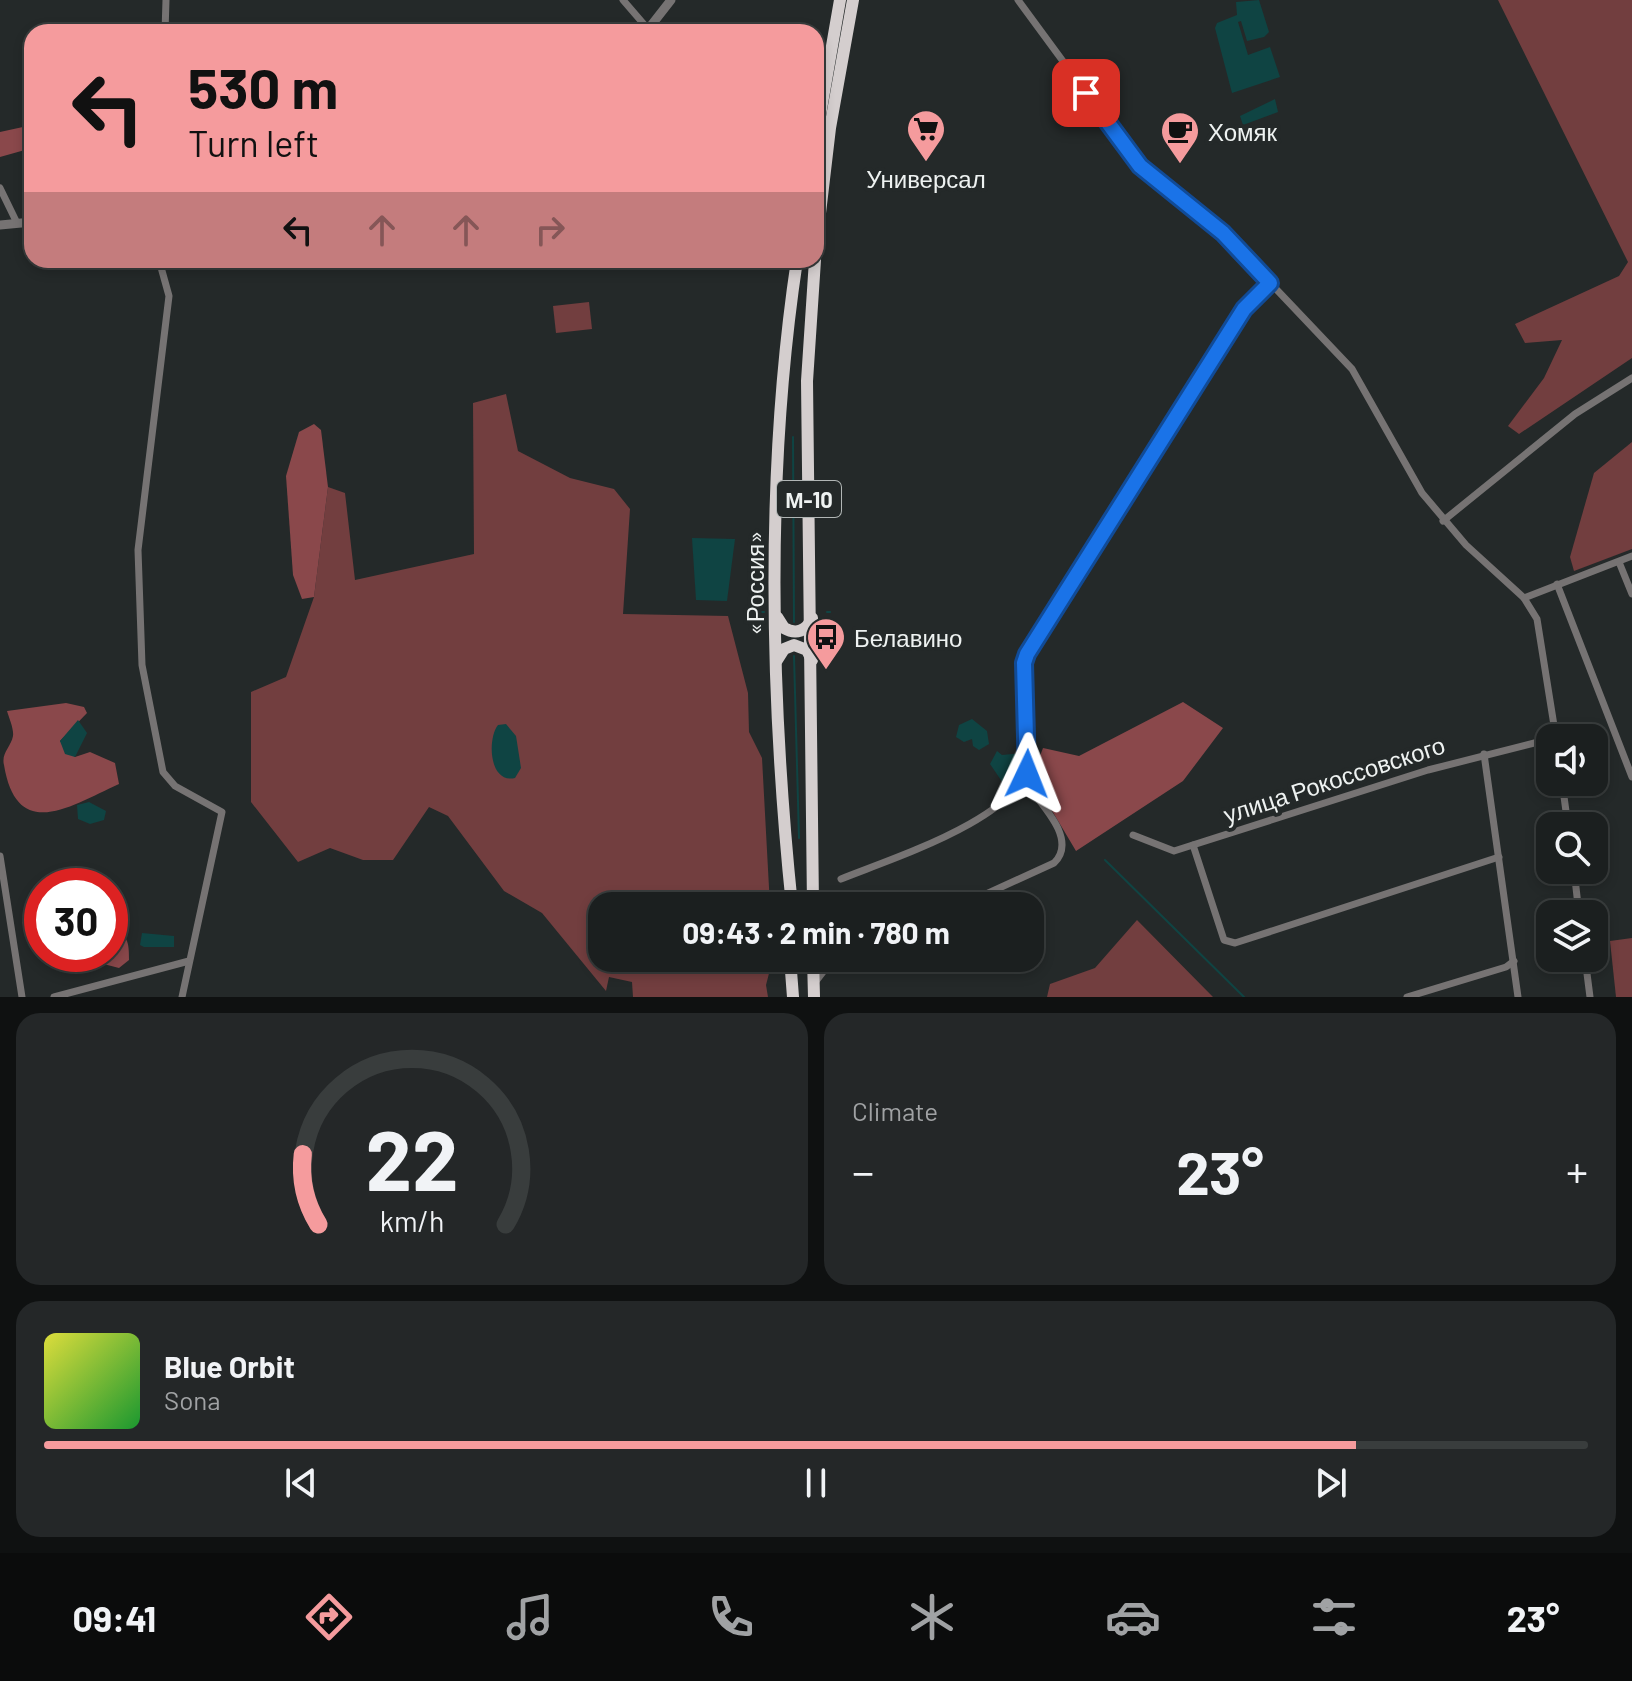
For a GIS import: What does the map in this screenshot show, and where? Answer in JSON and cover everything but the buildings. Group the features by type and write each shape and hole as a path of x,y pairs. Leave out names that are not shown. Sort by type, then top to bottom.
{"highway":[{"path":"824,92 840,0"},
{"path":"824,180 856,0"},
{"name":"«Россия»","path":"791,892 776,664 775,503 780,382 796,268"},
{"name":"М-10","path":"813,892 807,381 814,268"},
{"path":"776,614 782,626 791,632 804,629 812,618"},
{"path":"776,664 782,651 794,645 807,650 812,660"},
{"path":"793,972 793,997"},
{"path":"795,972 799,997"}],"street":[{"path":"165,24 166,0"},
{"path":"623,0 642,24"},
{"path":"652,24 671,0"},
{"path":"1018,0 1140,166 1223,233 1352,369 1422,493 1443,521 1524,598 1537,619 1552,724"},
{"path":"0,188 17,223"},
{"path":"0,225 24,223"},
{"path":"161,268 169,296 138,550 142,665 163,772 175,786 222,812 182,997"},
{"path":"841,879 967,825 998,805 1024,781 1029,761 1024,672 1027,654 1244,309 1270,283"},
{"path":"1443,521 1575,414 1632,378"},
{"path":"1524,598 1632,556"},
{"path":"1619,562 1632,594"},
{"path":"1557,584 1632,777"},
{"name":"улица Рокоссовского","path":"1133,835 1166,851 1193,845 1484,754 1536,742"},
{"path":"1484,754 1518,997"},
{"path":"991,892 1054,863 1065,846 1056,825 1024,781"},
{"path":"1193,845 1224,940 1235,943 1499,857"},
{"path":"0,856 22,997"},
{"path":"54,997 189,961"},
{"path":"1407,997 1506,967 1514,961"},
{"path":"814,991 822,972"},
{"path":"1587,972 1590,997"}],"shaded area":[{"path":"1498,0 1632,0 1632,358 1519,434 1508,426 1544,378 1562,340 1525,343 1515,324 1619,276 1628,262"},
{"path":"24,127 24,150 0,157 0,132"},
{"path":"589,302 592,329 556,333 553,306"},
{"path":"506,394 518,451 570,478 614,489 630,509 623,614 728,616 748,693 749,732 762,758 769,892 588,892 588,969 542,913 504,891 448,816 429,807 393,860 363,860 330,848 298,862 251,802 251,692 286,677 314,597 328,487 345,493 355,580 474,554 473,403"},
{"path":"314,424 321,430 328,487 314,597 302,599 293,575 286,476 299,432"},
{"path":"1632,442 1632,549 1574,571 1570,557 1594,473"},
{"path":"1183,702 1223,728 1183,781 1076,851 1032,777 1043,748 1079,756"},
{"path":"66,703 84,707 87,713 60,741 75,757 90,752 115,763 119,784 65,808 49,812 34,811 21,804 11,789 4,765 13,736 7,711"},
{"path":"1137,920 1213,997 1047,997 1050,984 1095,968"},
{"path":"1632,938 1632,997 1616,997 1610,941"},
{"path":"590,972 769,972 766,985 768,997 633,997 632,982 609,977 606,991"}],"water":[{"path":"1259,0 1269,32 1264,37 1247,41 1241,21 1238,22 1248,55 1270,47 1280,77 1232,93 1215,28 1217,23 1237,15 1236,2"},
{"path":"1275,99 1278,112 1243,125 1240,116"},
{"path":"692,538 735,539 727,601 696,600"},
{"path":"972,719 987,731 989,744 979,750 973,746 972,739 964,742 956,737 959,725"},
{"path":"78,720 87,733 75,757 65,754 60,741"},
{"path":"506,724 516,736 521,768 515,778 500,774 493,759 492,740 498,725"},
{"path":"997,751 1002,755 1024,753 1026,770 1005,786 990,764"},
{"path":"89,802 106,811 104,820 90,824 78,819 77,805"},
{"path":"142,933 174,936 174,947 144,947 140,945"}],"waterway":[{"path":"793,437 794,622"},
{"path":"794,656 799,838"},
{"path":"1105,860 1244,997"}],"place":[{"name":"Универсал","path":"926,163"},
{"name":"Хомяк","path":"1180,165"},
{"name":"Белавино","path":"826,671"}],"route":[{"path":"1027,774 1024,672 1027,654 1244,309 1270,283 1223,233 1140,166 1086,93"}]}
